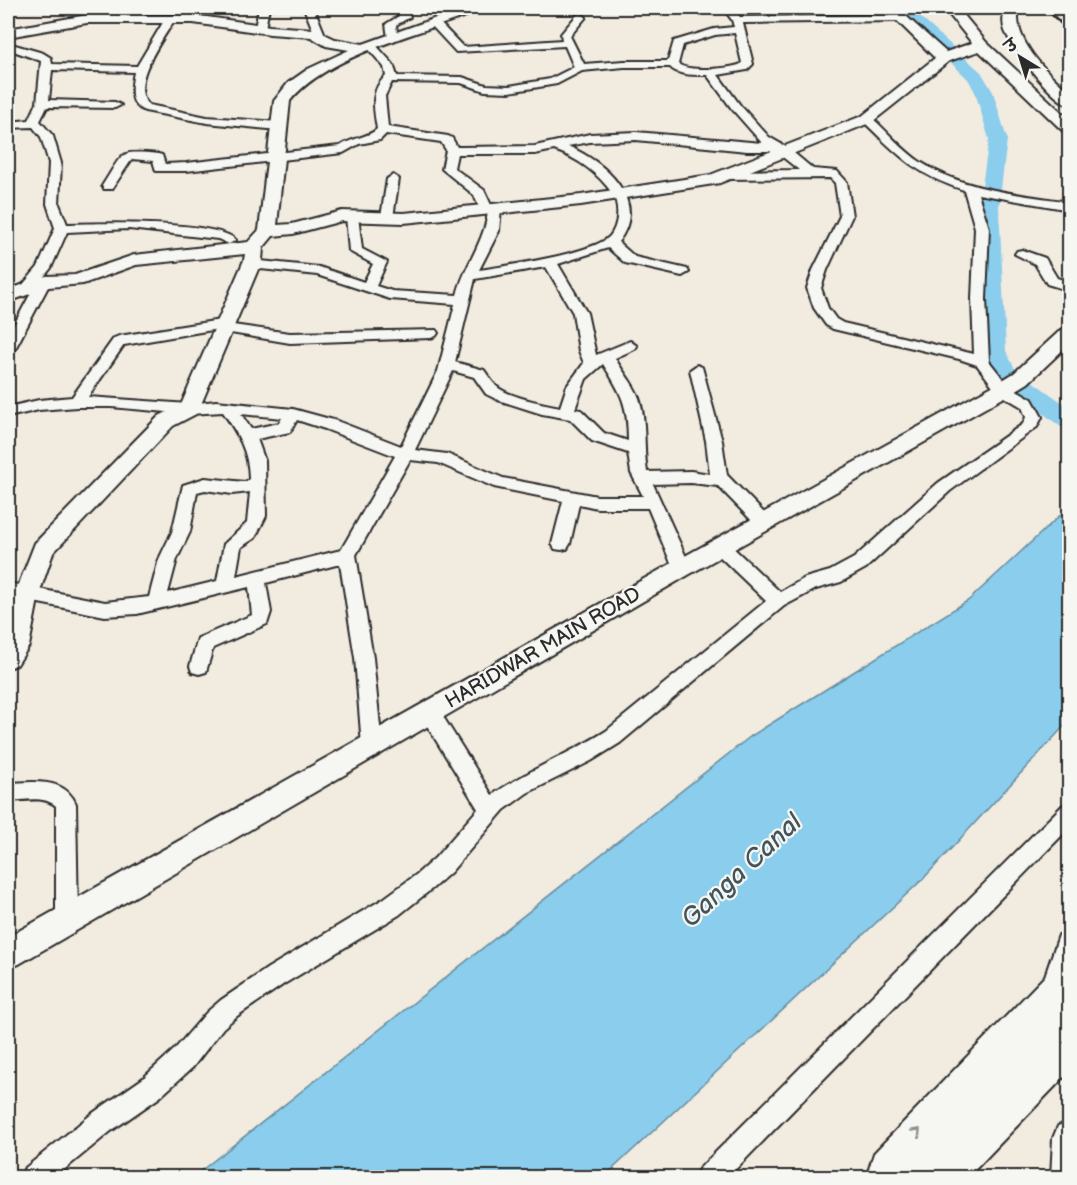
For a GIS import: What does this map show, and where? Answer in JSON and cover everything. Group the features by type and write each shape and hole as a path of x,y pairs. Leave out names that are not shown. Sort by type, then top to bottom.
{"street":[{"path":"87,19 103,8"},
{"path":"260,28 264,8"},
{"path":"309,8 320,35"},
{"path":"393,38 391,24 405,17 401,8"},
{"path":"8,658 17,646 27,594 43,549 166,421 189,409 226,325 252,256 268,231 282,101 287,92 306,78 365,47 475,8"},
{"path":"673,64 675,68 682,70 734,71 747,67 738,25 728,8"},
{"path":"806,18 806,13 813,8"},
{"path":"951,8 981,45 1070,129"},
{"path":"1012,8 1008,17 1009,25 1046,80 1070,101"},
{"path":"8,33 87,19 170,19 190,13 216,21 320,35 331,43 365,47 389,66 392,79"},
{"path":"673,64 678,43 738,25 895,13 944,58"},
{"path":"567,40 581,17"},
{"path":"10,18 25,30"},
{"path":"170,19 144,66 140,69 136,96 138,102 145,108 207,120 279,126"},
{"path":"435,24 460,50 567,40"},
{"path":"539,33 567,40"},
{"path":"567,40 580,68"},
{"path":"268,231 293,229 342,216 404,218 582,200 684,185 725,175 780,149 867,119 944,58 981,45"},
{"path":"10,49 44,56 47,60 43,103 33,123"},
{"path":"383,130 378,97 385,82 392,79 462,80 485,88 509,89 552,82 580,68 624,64 673,64"},
{"path":"48,67 140,69"},
{"path":"710,71 736,107 765,140 810,173"},
{"path":"43,103 115,105"},
{"path":"867,119 918,166 943,178 981,189 1036,195 1070,206"},
{"path":"8,125 33,123 40,127 51,143 56,178 53,204 62,228 8,349"},
{"path":"372,746 364,658 347,555 405,454 447,365 470,276 492,231 490,209 480,193 448,170 452,150 448,141 383,130"},
{"path":"108,186 130,155 158,158 160,159 158,167 164,168 275,158 343,149 355,141 376,137 383,130"},
{"path":"452,150 496,152 536,150 590,138 636,136 780,149"},
{"path":"470,276 514,270 598,248 610,242 618,232 624,214 621,194 587,159 555,146"},
{"path":"33,1178 184,1059 215,1020 229,1008 276,976 391,907 425,881 443,865 490,810 520,787 584,755 613,737 778,601 812,583 835,577 860,562 944,487 1029,427 1034,417 1027,403 1010,384 982,363 963,355 831,322 819,304 814,288 820,270 844,225 846,216 845,198 841,182 836,175 810,173 725,175"},
{"path":"387,217 393,179"},
{"path":"981,189 975,200 982,228 980,288 982,363"},
{"path":"352,216 356,251 380,262 368,288"},
{"path":"62,228 129,225 221,235 229,240"},
{"path":"610,242 630,260 682,272"},
{"path":"1022,254 1040,261 1052,280 1070,287"},
{"path":"8,296 35,286 77,280 134,260 252,256 319,271 397,296 463,300"},
{"path":"550,262 563,281 583,321 584,348 599,359 631,397 636,421 636,450 641,478 654,502 682,568"},
{"path":"77,402 119,341 226,325 290,338 431,333"},
{"name":"HARIDWAR MAIN ROAD","path":"8,953 682,568 1010,384 1070,332"},
{"path":"567,412 571,391 577,379 599,359 630,346"},
{"path":"447,365 478,373 491,390 503,396 542,409 567,412 581,417 598,437 636,450"},
{"path":"697,370 714,441 716,469 723,481 764,523"},
{"path":"8,412 39,405 111,402 189,409 228,407 293,414 331,425 405,454 429,455 488,480 597,502 654,502"},
{"path":"225,586 233,544 252,530 260,496 257,461 249,438 228,407"},
{"path":"249,438 255,432 284,428 293,414"},
{"path":"641,478 691,477 723,481"},
{"path":"156,603 168,559 181,532 189,489 198,485 245,488 257,482"},
{"path":"561,544 572,497"},
{"path":"721,547 778,601"},
{"path":"8,590 105,609 137,607 347,555"},
{"path":"200,666 205,643 261,619 262,612 256,579"},
{"path":"430,713 490,810"},
{"path":"8,792 55,792 62,796 66,804 67,919"},
{"path":"708,1178 1070,812"},
{"path":"883,1178 886,1165 1057,986 1070,946"},
{"path":"916,1178 1070,1012"},
{"path":"943,1178 1055,1062 1061,1058 1070,1063"},
{"path":"1068,1178 1070,1138"}],"water":[{"name":"Ganga Canal","path":"1069,507 1069,721 924,878 604,1177 193,1177 751,736 969,600"}],"waterway":[{"path":"901,8 975,76 984,92 998,139 989,206 994,351 1006,374 1070,421"}],"railway":[{"path":"1045,8 1070,32"}]}
